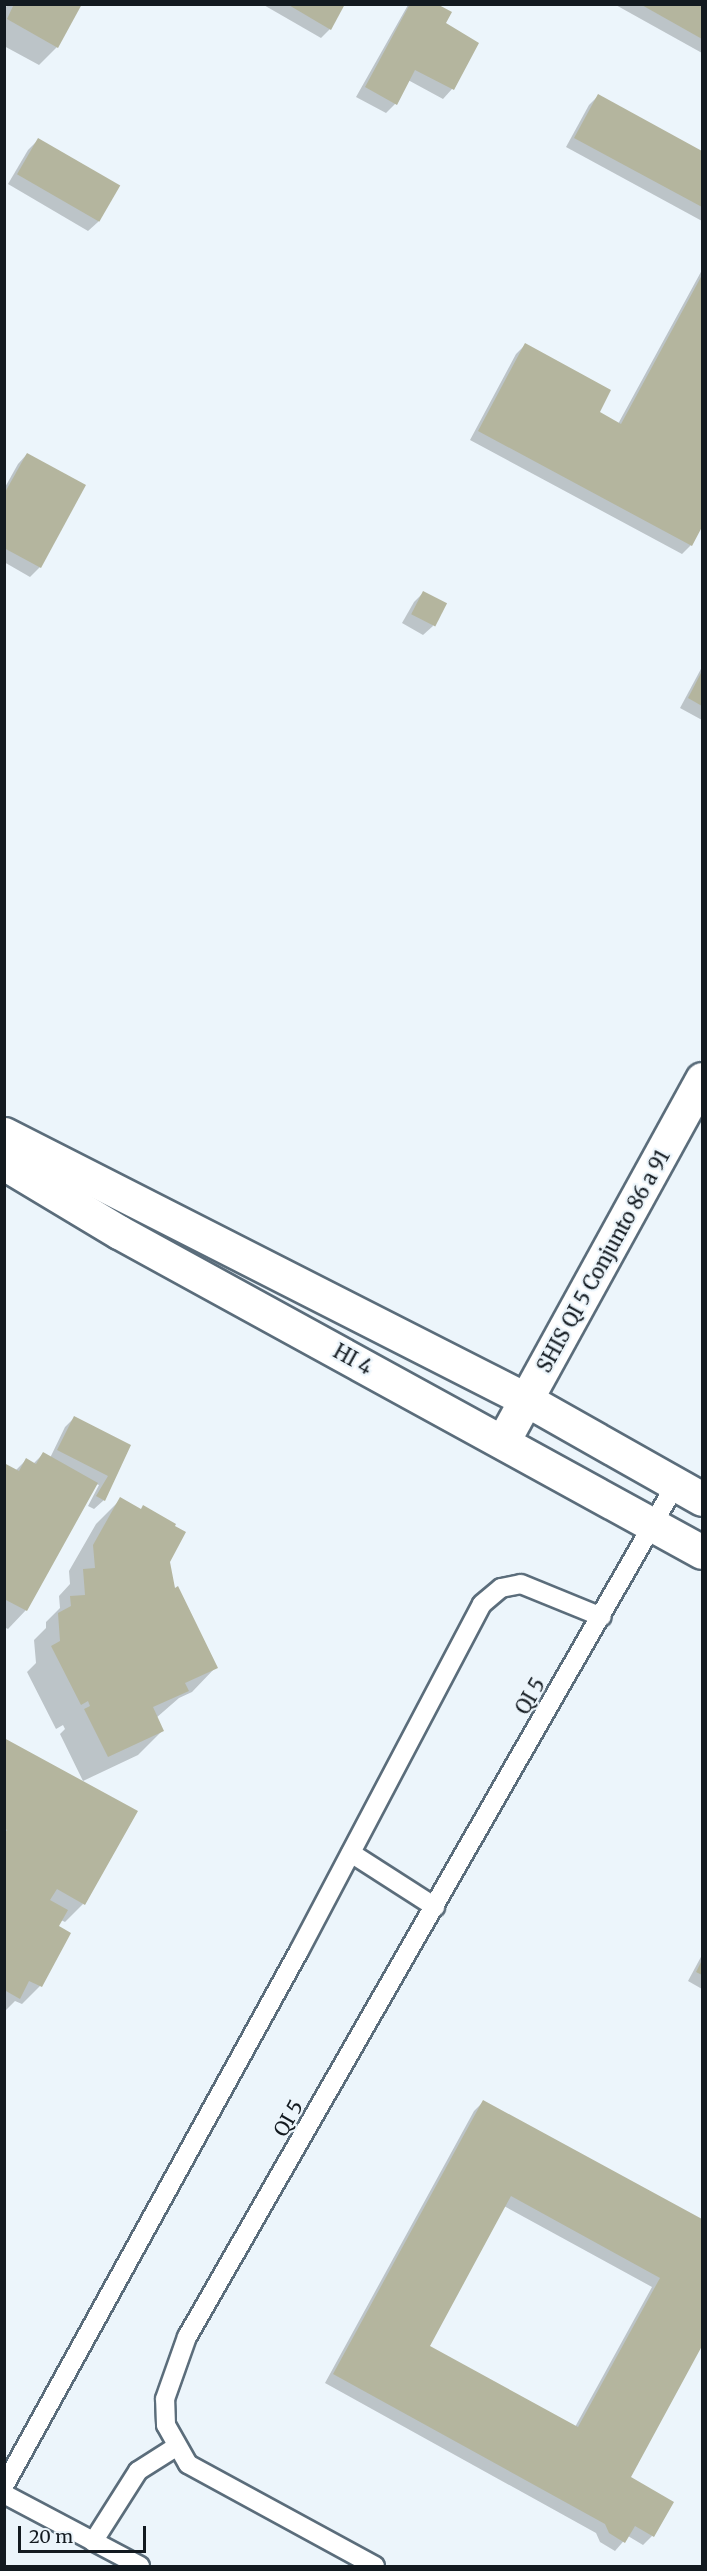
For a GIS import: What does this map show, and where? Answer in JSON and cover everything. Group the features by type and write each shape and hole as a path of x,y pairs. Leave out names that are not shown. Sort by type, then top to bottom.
{"street":[{"name":"SHIS QI 5 Conjunto 86 a 91","path":"503,1441 702,1079"},
{"path":"4,1134 526,1400 689,1492"},
{"name":"HI 4","path":"4,1163 119,1232 702,1551"}],"lane":[{"name":"QI 5","path":"375,2566 188,2464 176,2447 166,2425 165,2399 187,2337 654,1523 689,1492"},
{"path":"4,2486 299,1952 482,1604 501,1588 521,1584 602,1617"},
{"path":"351,1853 435,1907"},
{"path":"93,2542 138,2471 176,2447"},
{"path":"4,2494 140,2566"}],"building":[{"path":"14,4 82,4 58,48 7,19"},
{"path":"287,4 345,4 331,30"},
{"path":"410,4 437,4 452,12 446,23 479,43 454,90 415,70 397,105 365,87"},
{"path":"640,4 702,4 702,39"},
{"path":"598,94 702,151 702,207 574,138"},
{"path":"38,138 120,186 99,222 17,174"},
{"path":"702,275 702,527 692,546 478,431 525,343 611,390 600,412 621,424"},
{"path":"27,453 86,485 41,568 4,548 4,494"},
{"path":"423,591 447,603 435,626 411,614"},
{"path":"702,671 702,706 688,698"},
{"path":"74,1416 131,1445 105,1501 96,1496 108,1476 57,1450"},
{"path":"43,1452 98,1483 27,1611 4,1599 4,1463 19,1471 26,1458 36,1464"},
{"path":"120,1497 141,1509 143,1505 186,1532 170,1562 175,1588 178,1586 218,1668 185,1683 189,1691 153,1707 164,1731 108,1757 84,1709 90,1706 88,1701 81,1705 51,1646 60,1641 58,1613 71,1606 70,1596 85,1595 83,1569 95,1568 93,1545"},
{"path":"4,1738 138,1811 85,1905 57,1889 50,1900 68,1910 59,1926 71,1933 42,1987 29,1981 20,1999 6,1991 4,1995 4,1834 7,1830 4,1828"},
{"path":"702,1960 702,1975 696,1972"},
{"path":"483,2100 702,2219 702,2346 631,2477 674,2502 654,2537 635,2526 625,2543 609,2533 605,2524 333,2374","holes":["511,2196 660,2278 578,2427 430,2346"]}]}
